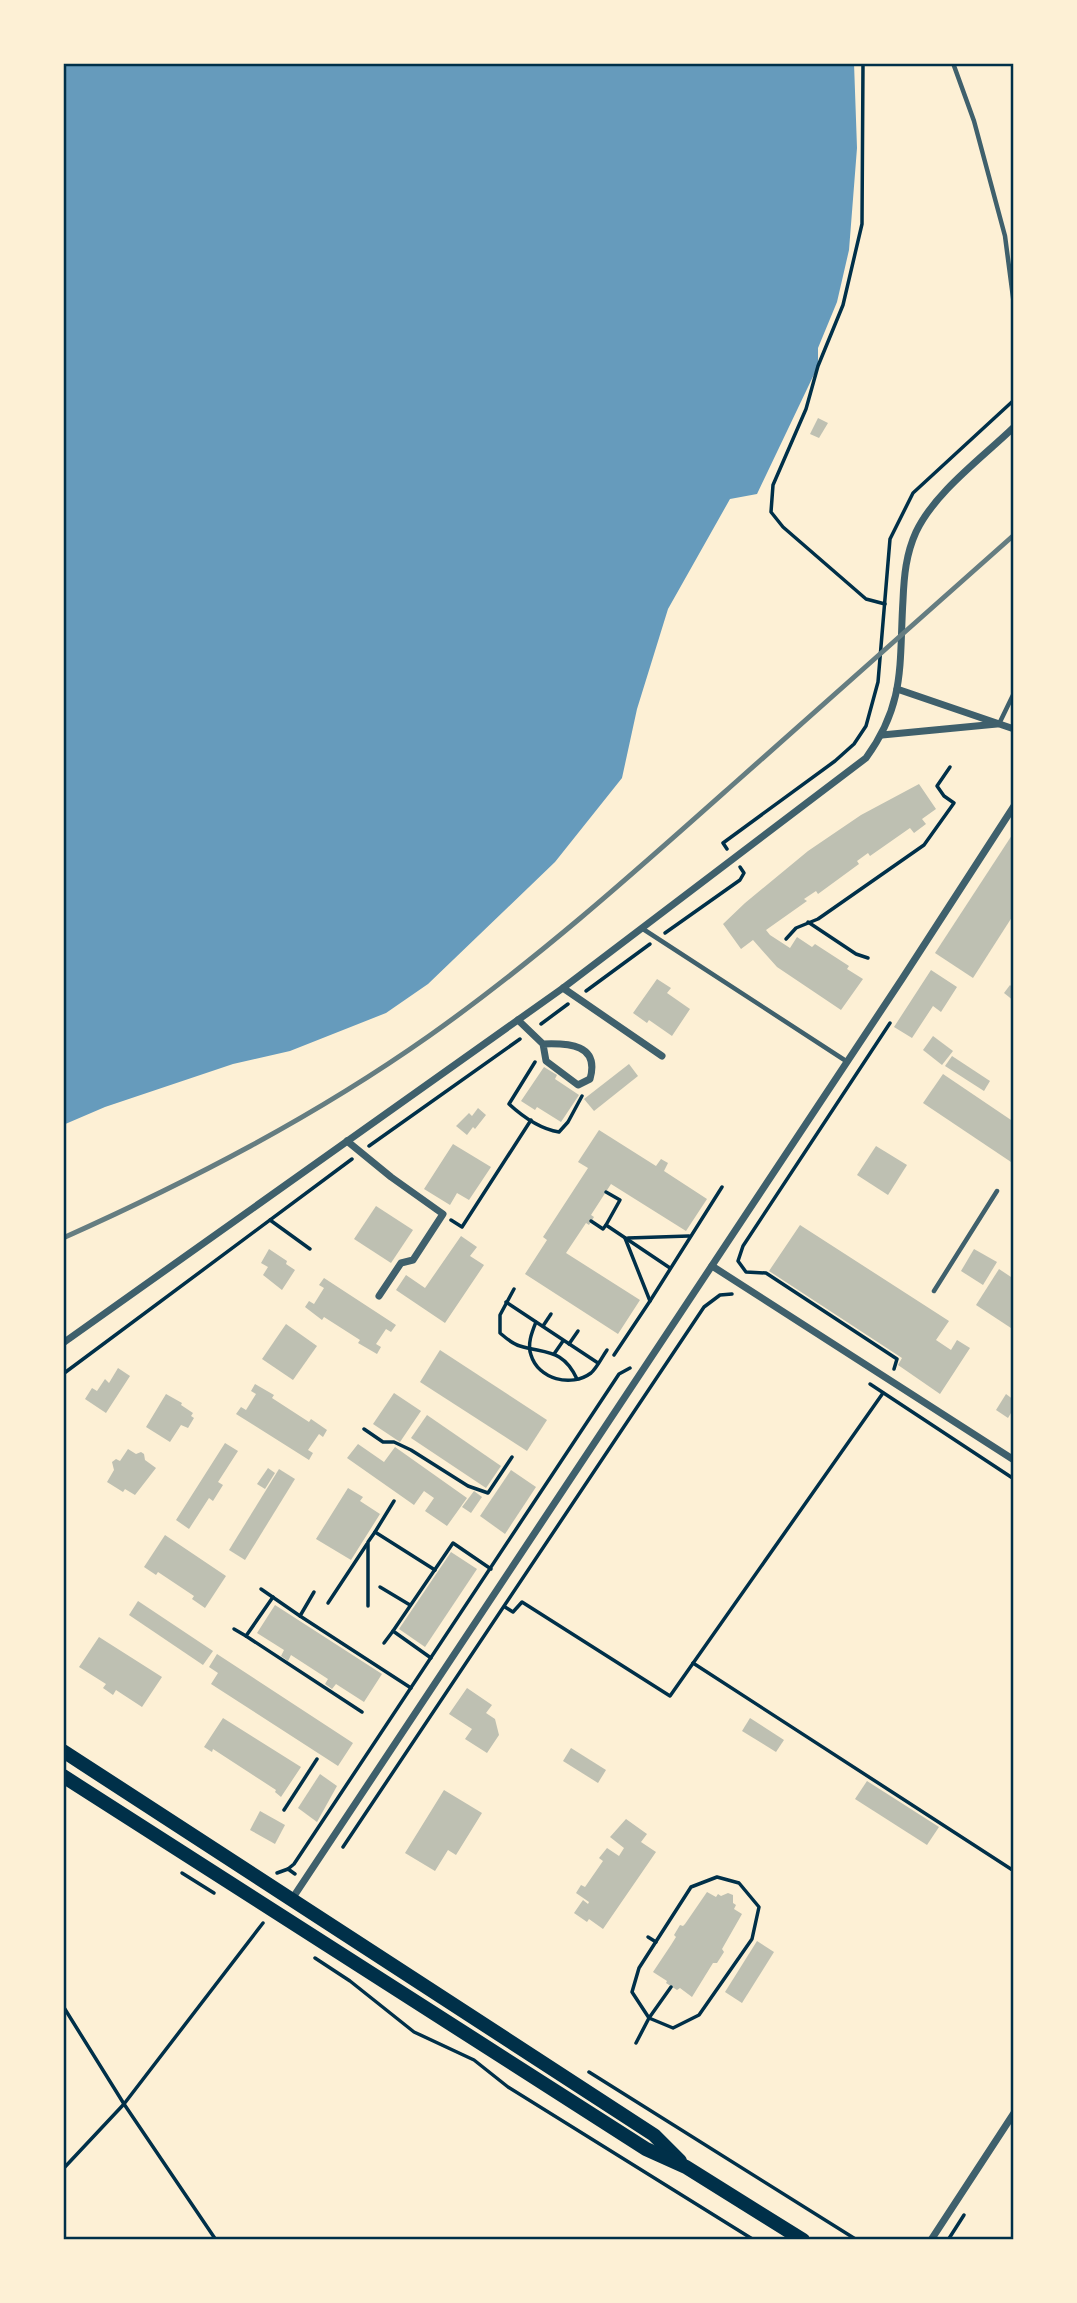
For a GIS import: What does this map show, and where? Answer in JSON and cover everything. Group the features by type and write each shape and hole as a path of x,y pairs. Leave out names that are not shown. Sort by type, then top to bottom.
{"main road":[{"path":"63,1751 654,2135 686,2167"},
{"path":"63,1776 594,2117 646,2149 686,2167 803,2240"},
{"path":"282,1915 292,1899"},
{"path":"434,2015 445,1998"},
{"path":"594,2117 604,2102"}],"street":[{"path":"63,1343 563,988 866,758 883,735 897,689 906,557 915,534 925,515 939,498 1014,428"},
{"path":"897,689 1014,729"},
{"path":"883,735 999,724"},
{"path":"292,1899 1014,806"},
{"path":"563,988 662,1056"},
{"path":"518,1020 543,1044 575,1046 589,1054 594,1066 590,1079 578,1084 545,1061 543,1044"},
{"path":"347,1141 443,1214 413,1260 401,1263 380,1296"},
{"path":"712,1265 1014,1460"},
{"path":"931,2240 1014,2113"}],"lane":[{"path":"953,63 974,121 1005,236 1014,304"},
{"path":"999,724 1014,693"},
{"path":"641,928 847,1062"},
{"path":"934,1291 998,1191"}],"path":[{"path":"863,63 862,224 843,305 818,366 806,409 773,485 771,512 783,527 866,599 885,604"},
{"path":"63,1374 361,1152 740,880 744,873 723,843 835,761 854,744 866,726 878,682"},
{"path":"786,939 796,928 818,919 924,845 954,803 944,796 937,786 950,767"},
{"path":"808,922 856,954 868,958"},
{"path":"896,1014 743,1246 738,1261 746,1272 766,1273 897,1359 893,1369 902,1375"},
{"path":"543,1044 533,1066 509,1104 531,1120 549,1130 559,1132 580,1100 583,1091 578,1084"},
{"path":"443,1214 462,1227 531,1120"},
{"path":"614,1355 722,1187"},
{"path":"591,1221 604,1229 620,1200 606,1192"},
{"path":"270,1220 310,1249"},
{"path":"606,1225 670,1268"},
{"path":"625,1238 689,1236"},
{"path":"625,1238 650,1301"},
{"path":"514,1289 500,1315 500,1333 511,1342 554,1354 572,1368 577,1379"},
{"path":"340,1852 704,1307 720,1295 739,1295"},
{"path":"506,1302 598,1363"},
{"path":"543,1326 551,1314"},
{"path":"536,1322 530,1336 530,1354 545,1375 554,1379 577,1379 591,1373 607,1350"},
{"path":"569,1344 578,1331"},
{"path":"554,1354 563,1340"},
{"path":"288,1869 294,1864 491,1569 618,1374 632,1367"},
{"path":"861,1378 1014,1479"},
{"path":"505,1606 513,1612 522,1602 670,1696 883,1393"},
{"path":"364,1429 383,1442 394,1442 411,1450 468,1486 488,1493 512,1457"},
{"path":"328,1603 394,1501"},
{"path":"375,1532 435,1570"},
{"path":"368,1542 368,1606"},
{"path":"384,1643 453,1543 491,1569"},
{"path":"380,1587 410,1605"},
{"path":"261,1589 411,1688"},
{"path":"300,1616 314,1592"},
{"path":"246,1636 273,1597"},
{"path":"234,1629 362,1712"},
{"path":"393,1631 431,1658"},
{"path":"693,1663 1014,1871"},
{"path":"284,1810 317,1759"},
{"path":"172,1867 217,1895"},
{"path":"717,1877 739,1883 759,1907 752,1940 699,2015 673,2028 649,2018 632,1992 639,1968 691,1887 717,1877"},
{"path":"63,2169 124,2104 263,1923"},
{"path":"648,1937 656,1942"},
{"path":"306,1952 350,1981 414,2032 474,2060 508,2087 754,2240"},
{"path":"636,2043 649,2018 671,1987"},
{"path":"63,2006 124,2104 216,2240"}],"water":[{"path":"63,63 854,63 857,148 849,250 837,302 818,348 818,366 757,494 730,499 668,609 637,709 622,778 555,862 428,984 386,1013 290,1051 233,1064 105,1107 63,1125"}],"building":[{"path":"818,418 828,423 819,438 810,434"},
{"path":"919,784 936,809 922,819 926,824 914,833 910,828 870,856 868,853 857,861 859,864 818,894 816,891 804,899 807,901 766,930 790,948 797,937 812,947 815,944 849,966 847,969 863,979 841,1010 777,967 753,940 741,949 723,924 745,903 808,851 861,815"},
{"path":"1014,832 1014,914 973,978 935,953"},
{"path":"931,970 957,987 941,1012 933,1006 912,1038 894,1027"},
{"path":"657,979 671,988 667,993 690,1009 672,1036 633,1013"},
{"path":"1010,985 1014,989 1014,1001 1004,993"},
{"path":"933,1036 953,1051 942,1065 923,1050"},
{"path":"952,1056 990,1081 984,1091 945,1066"},
{"path":"629,1064 638,1076 594,1111 584,1099"},
{"path":"544,1067 557,1075 555,1079 579,1095 561,1122 537,1107 535,1110 521,1101"},
{"path":"943,1074 1014,1122 1014,1164 923,1103"},
{"path":"478,1108 486,1115 467,1135 456,1126 469,1113 472,1116"},
{"path":"599,1130 656,1166 661,1159 668,1163 664,1171 707,1199 686,1231 611,1184 591,1215 594,1217 589,1225 586,1223 566,1253 640,1300 618,1334 525,1274 547,1240 543,1237 588,1168 578,1162"},
{"path":"453,1144 491,1167 469,1200 457,1193 450,1205 424,1189"},
{"path":"876,1146 907,1165 888,1195 857,1175"},
{"path":"376,1206 413,1230 391,1263 354,1239"},
{"path":"800,1225 949,1321 936,1340 951,1350 957,1340 970,1348 940,1394 898,1365 902,1358 769,1271"},
{"path":"461,1236 477,1247 470,1256 484,1265 445,1323 396,1290 406,1275 425,1288"},
{"path":"269,1249 295,1270 282,1290 263,1275 268,1267 261,1263"},
{"path":"974,1249 997,1262 983,1285 961,1271"},
{"path":"999,1269 1014,1279 1014,1330 976,1305"},
{"path":"324,1278 396,1325 391,1332 386,1329 376,1344 381,1347 377,1354 358,1343 360,1340 324,1317 322,1320 305,1307 309,1301 314,1304 324,1288 319,1285"},
{"path":"286,1324 317,1346 293,1380 262,1359"},
{"path":"440,1350 547,1420 527,1451 420,1382"},
{"path":"118,1368 130,1376 106,1413 85,1399 92,1388 97,1391 105,1379 109,1383"},
{"path":"255,1384 309,1422 311,1419 327,1430 323,1437 319,1434 308,1450 313,1453 309,1460 236,1414 241,1407 246,1410 256,1394 251,1391"},
{"path":"394,1393 421,1411 400,1442 373,1424"},
{"path":"166,1394 182,1403 181,1405 193,1413 191,1416 194,1418 188,1428 181,1425 170,1442 146,1427"},
{"path":"1006,1394 1014,1400 1014,1408 1008,1418 996,1410"},
{"path":"427,1415 501,1466 486,1488 411,1438"},
{"path":"225,1443 238,1451 218,1482 223,1485 213,1501 209,1498 189,1529 176,1520"},
{"path":"358,1444 384,1462 395,1447 467,1498 447,1526 425,1511 434,1498 424,1491 414,1505 347,1458"},
{"path":"128,1449 136,1454 144,1454 145,1460 156,1468 135,1495 125,1489 123,1492 107,1482 114,1470 112,1462 116,1459 120,1461"},
{"path":"268,1468 275,1473 265,1489 257,1484"},
{"path":"279,1469 295,1479 245,1560 229,1550"},
{"path":"511,1470 536,1487 505,1534 480,1516"},
{"path":"348,1488 363,1497 360,1501 380,1514 351,1560 316,1539"},
{"path":"474,1491 482,1497 471,1513 462,1507"},
{"path":"165,1535 226,1576 205,1608 192,1599 194,1596 158,1572 156,1575 144,1567"},
{"path":"451,1552 477,1569 425,1647 399,1629"},
{"path":"138,1601 213,1651 203,1665 129,1615"},
{"path":"275,1605 382,1674 364,1702 336,1684 332,1689 325,1684 328,1679 291,1655 288,1661 281,1656 284,1650 257,1633"},
{"path":"99,1637 162,1677 142,1707 116,1690 113,1695 103,1688 106,1684 79,1667"},
{"path":"217,1654 353,1743 338,1766 211,1684 218,1673 209,1667"},
{"path":"467,1688 492,1705 486,1713 495,1719 499,1735 487,1753 465,1739 472,1729 449,1714"},
{"path":"223,1718 301,1767 281,1797 276,1790 213,1749 212,1752 204,1747"},
{"path":"750,1718 784,1740 776,1752 742,1731"},
{"path":"571,1748 606,1770 598,1783 563,1761"},
{"path":"320,1774 337,1786 317,1822 298,1808"},
{"path":"867,1781 939,1827 927,1845 855,1799"},
{"path":"444,1790 482,1813 456,1855 448,1850 435,1871 405,1853"},
{"path":"260,1811 285,1825 275,1844 250,1830"},
{"path":"626,1819 647,1834 641,1842 656,1852 603,1929 574,1913 583,1900 588,1904 589,1902 576,1893 581,1885 585,1887 603,1861 599,1858 607,1848 619,1856 624,1848 610,1837"},
{"path":"707,1892 716,1897 718,1894 733,1895 733,1903 736,1905 734,1909 742,1914 722,1949 724,1952 717,1963 713,1963 692,1997 680,1988 677,1990 666,1983 667,1981 653,1972 676,1937 674,1935 680,1925 685,1924"},
{"path":"757,1941 774,1952 742,2003 725,1992"}],"railway":[{"path":"63,1238 158,1194 296,1120 385,1066 469,1007 548,945 624,880 1014,535"}]}
